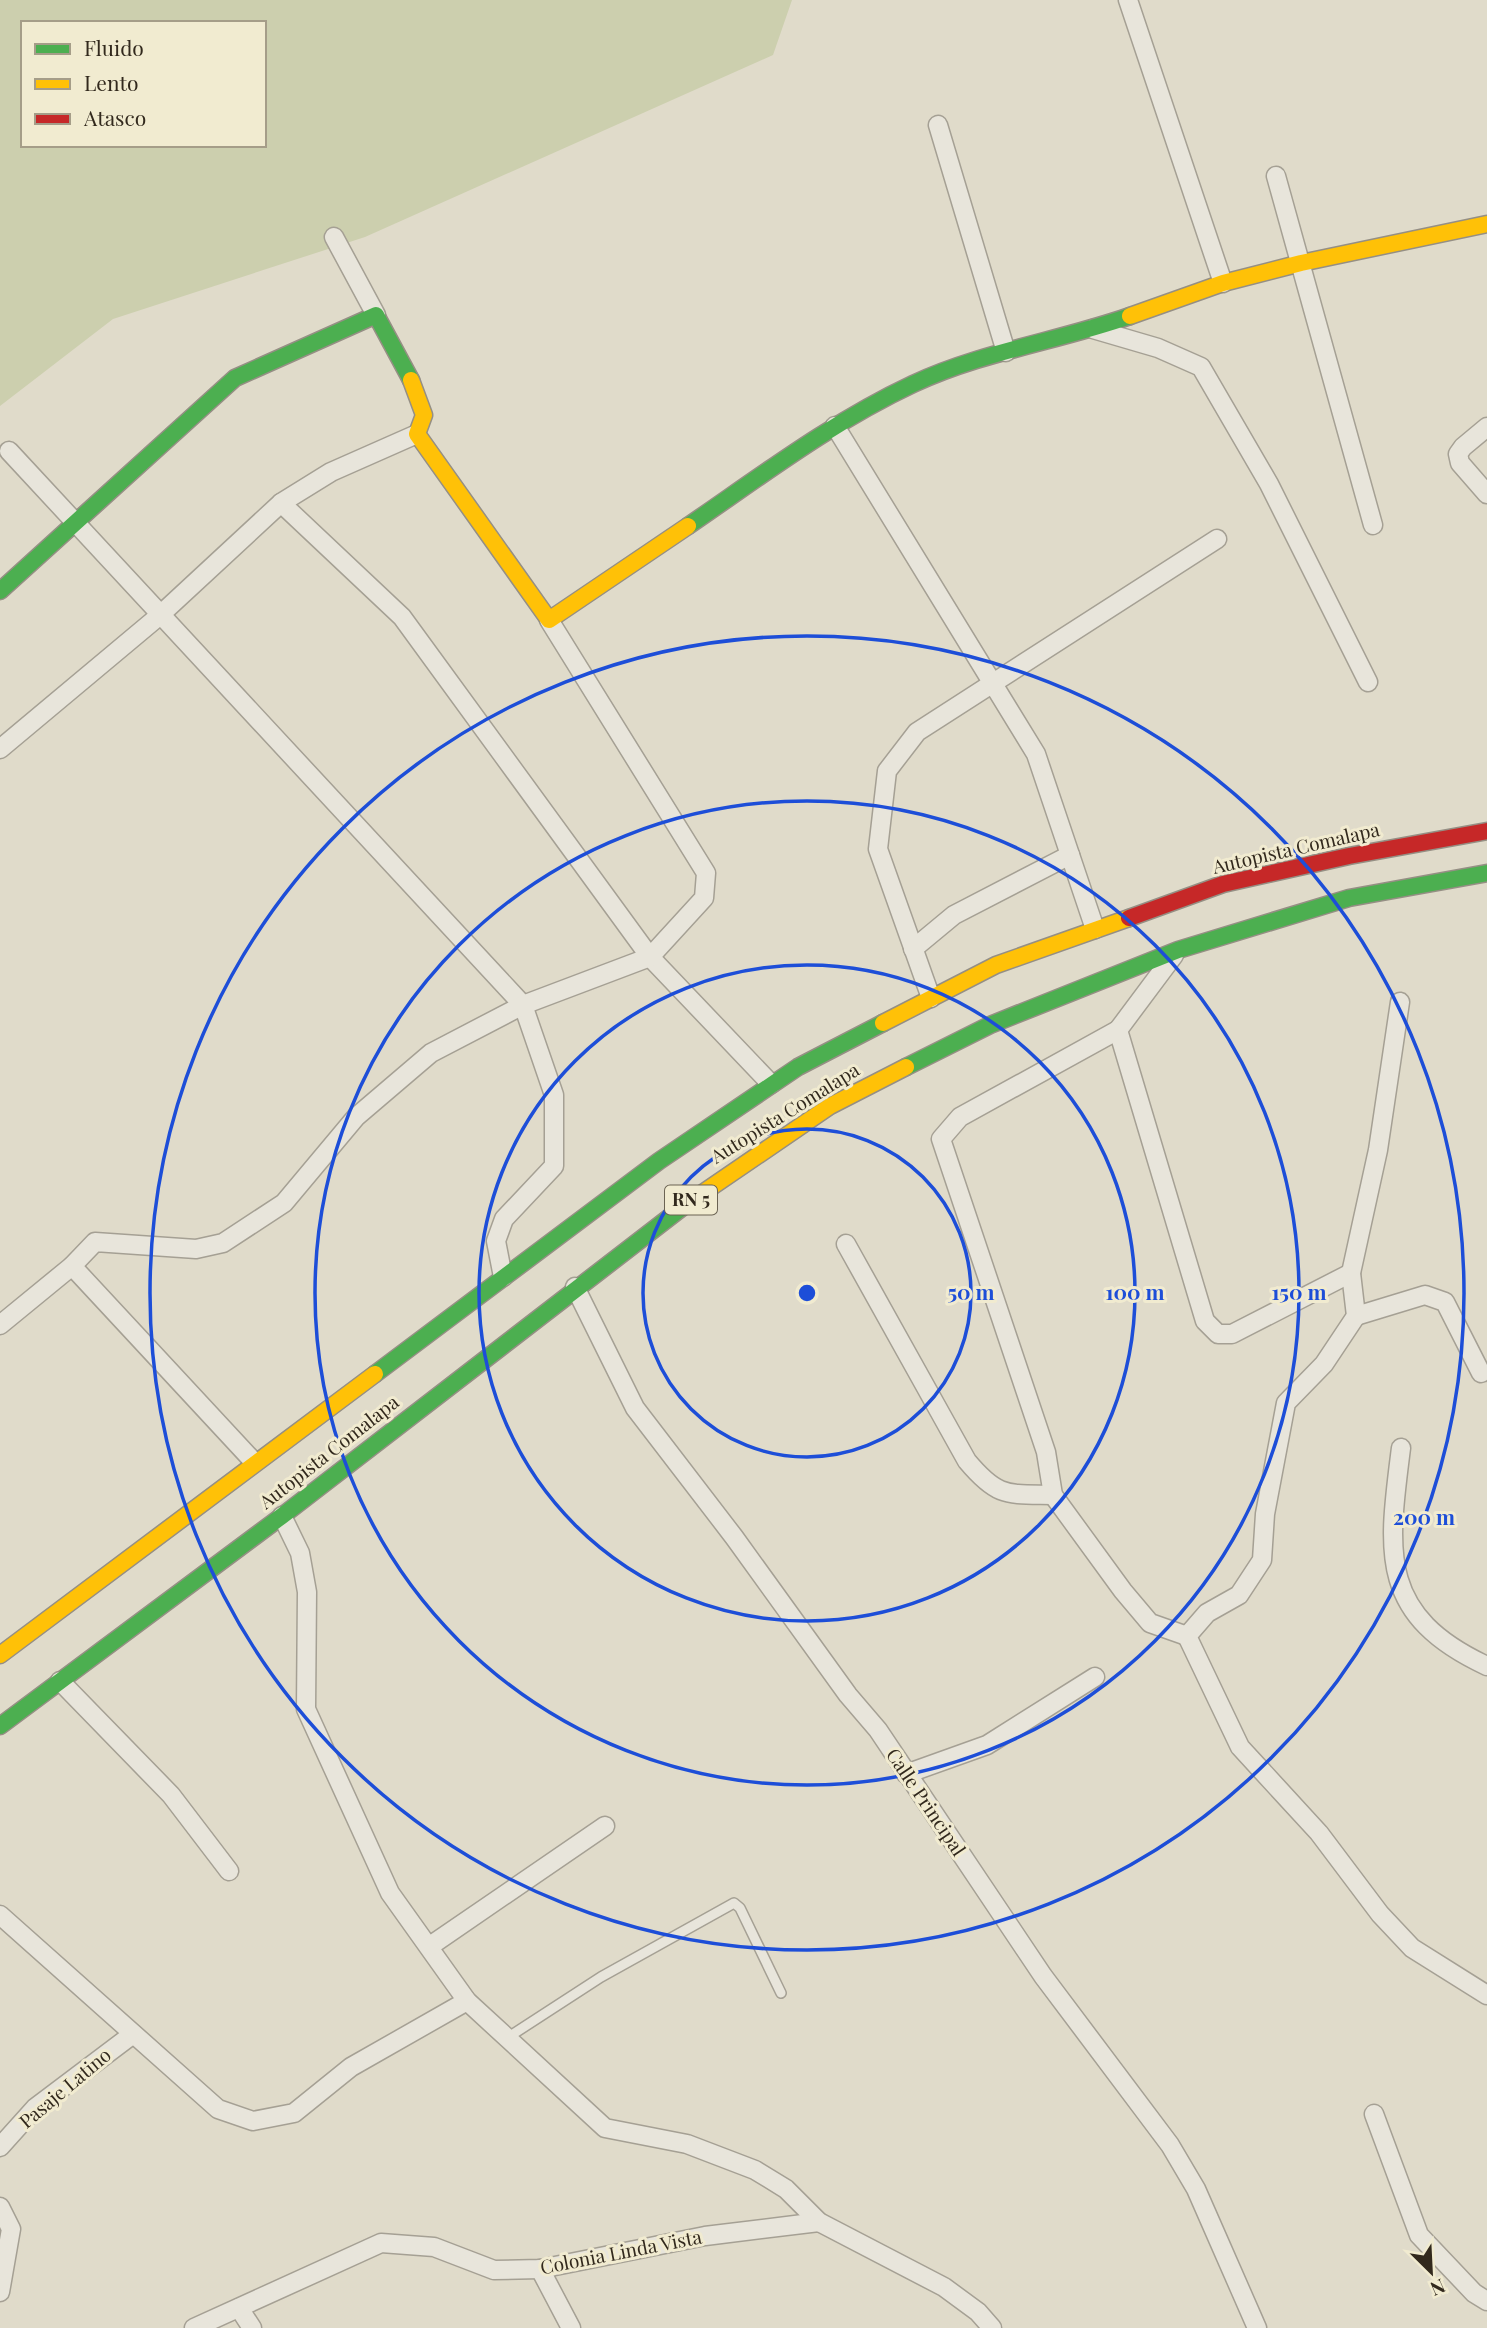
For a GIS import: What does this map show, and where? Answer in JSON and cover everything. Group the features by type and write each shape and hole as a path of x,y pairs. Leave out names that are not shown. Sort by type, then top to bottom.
{"main road":[{"path":"0,592 235,378 376,315 418,392 424,415 417,434 549,620 835,426 913,384 1006,352 1093,328 1223,283 1301,263 1487,224"},
{"name":"Autopista Comalapa","path":"0,1655 659,1161 771,1084 996,965 1095,929 1223,884 1349,856 1487,831"},
{"name":"Autopista Comalapa","path":"0,1726 282,1516 575,1287 712,1184 830,1106 990,1025 1178,950 1349,898 1487,873"}],"street":[{"path":"1128,0 1223,283"},
{"path":"938,125 1006,352"},
{"path":"1276,176 1374,525"},
{"path":"334,237 376,315"},
{"path":"1093,328 1158,348 1201,367 1269,484 1368,682"},
{"path":"835,426 1036,754 1095,929"},
{"path":"1487,427 1458,454 1460,463 1487,494"},
{"path":"0,749 159,616 281,503 331,472 417,434"},
{"path":"9,451 76,520 159,616 523,1005 554,1095 554,1166 504,1219 496,1241 503,1277"},
{"path":"281,503 402,617 650,957 771,1084"},
{"path":"931,998 878,849 887,771 918,732 1217,539"},
{"path":"0,1325 72,1266 95,1242 195,1249 223,1243 284,1203 356,1117 431,1052 523,1005 650,957 704,898 706,873 549,620"},
{"path":"913,949 954,915 1070,855"},
{"path":"1178,950 1118,1030 960,1117 941,1139 1046,1452 1053,1495 1150,1623 1187,1636 1240,1747 1319,1833 1380,1914 1412,1948 1487,1995"},
{"path":"1356,1316 1351,1273 1378,1150 1400,1002"},
{"path":"1118,1030 1205,1321 1218,1334 1232,1334 1351,1273"},
{"path":"846,1244 967,1461 986,1483 1004,1494 1053,1495"},
{"path":"72,1266 254,1462"},
{"name":"Calle Principal","path":"575,1287 635,1408 734,1537 848,1695 878,1730 1043,1976 1170,2145 1196,2189 1257,2328"},
{"path":"1187,1636 1207,1613 1239,1595 1262,1560 1269,1488 1286,1403 1324,1364 1356,1316 1424,1295 1445,1301 1481,1373"},
{"path":"1401,1447 1391,1529 1395,1567 1405,1598 1430,1630 1460,1653 1487,1666"},
{"path":"282,1516 300,1553 307,1592 306,1709 390,1893 467,2001 604,2128 687,2144 755,2170 786,2189 819,2222 944,2287 978,2312 992,2328"},
{"path":"906,1774 987,1745 1095,1677"},
{"path":"60,1681 171,1794 229,1871"},
{"path":"430,1946 604,1826"},
{"path":"0,1915 218,2109 253,2122 294,2113 351,2067 467,2001"},
{"name":"Pasaje Latino","path":"0,2146 34,2108 133,2034"},
{"path":"1374,2114 1419,2235 1474,2293 1487,2301"},
{"path":"0,2207 11,2229 0,2292"},
{"name":"Colonia Linda Vista","path":"194,2328 381,2243 434,2247 494,2270 540,2269 705,2236 819,2222"},
{"path":"540,2269 571,2328"},
{"path":"239,2308 251,2328"}],"lane":[{"path":"507,2038 601,1977 734,1903 740,1908 780,1993"}],"green space":[{"path":"0,0 792,0 773,55 365,237 113,319 0,406"}],"traffic: fast":[{"path":"0,591 235,378 376,315 411,380"},
{"path":"688,526 825,432 913,384 966,363 1130,316"},
{"path":"906,1067 990,1025 1178,950 1349,898 1487,873"},
{"path":"375,1374 659,1161 798,1067 883,1023"},
{"path":"0,1726 282,1516 688,1203"}],"traffic: slow":[{"path":"1130,316 1223,283 1301,263 1487,224"},
{"path":"411,380 424,415 417,434 549,620 688,526"},
{"path":"883,1023 996,965 1129,918"},
{"path":"688,1203 830,1106 906,1067"},
{"path":"0,1655 375,1374"}],"traffic: jam":[{"path":"1129,918 1223,884 1349,856 1487,831"}]}
